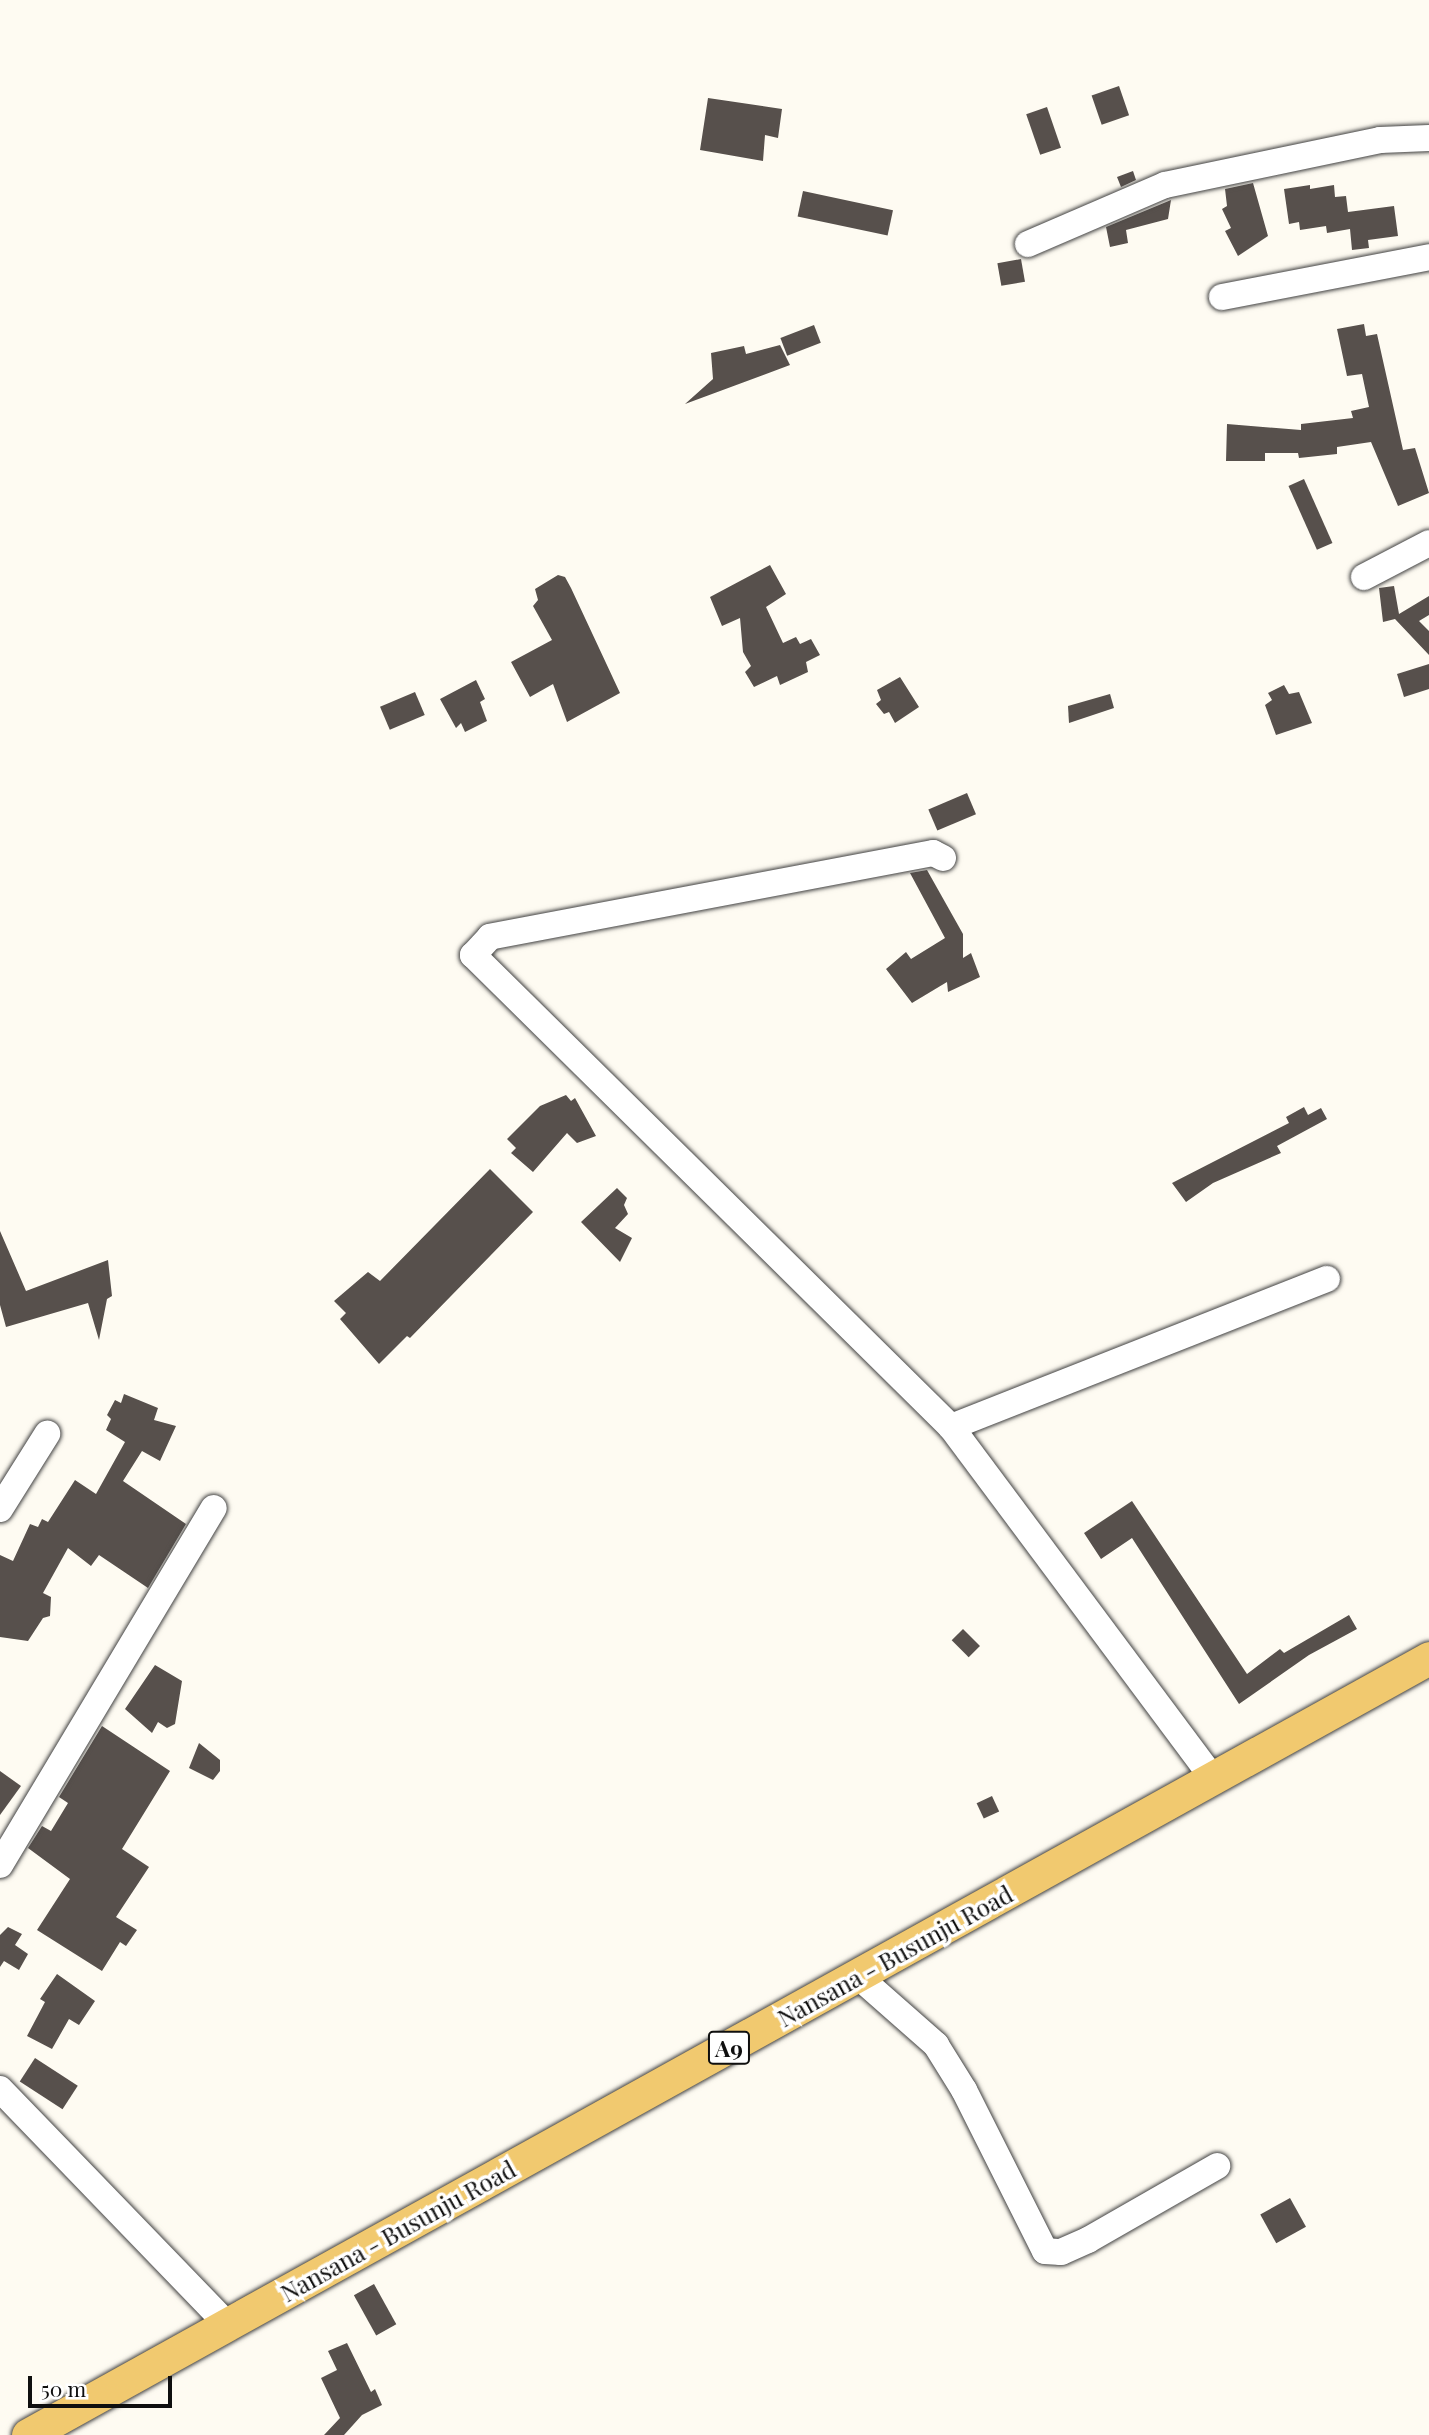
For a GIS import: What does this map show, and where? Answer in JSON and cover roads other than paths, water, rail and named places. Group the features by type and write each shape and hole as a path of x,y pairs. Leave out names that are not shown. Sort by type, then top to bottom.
{"main road":[{"name":"Nansana - Busunju Road","path":"28,2435 1429,1658"}],"street":[{"path":"1028,244 1166,185 1380,140 1429,138"},
{"path":"1222,297 1429,257"},
{"path":"1364,577 1429,543"},
{"path":"943,858 933,853 490,937 473,955 951,1427 1213,1779"},
{"path":"951,1427 1326,1279"},
{"path":"0,1509 47,1434"},
{"path":"0,1865 214,1508"},
{"path":"859,1976 936,2045 964,2090 1045,2251 1061,2252 1088,2240 1217,2166"},
{"path":"0,2089 228,2325"}]}
